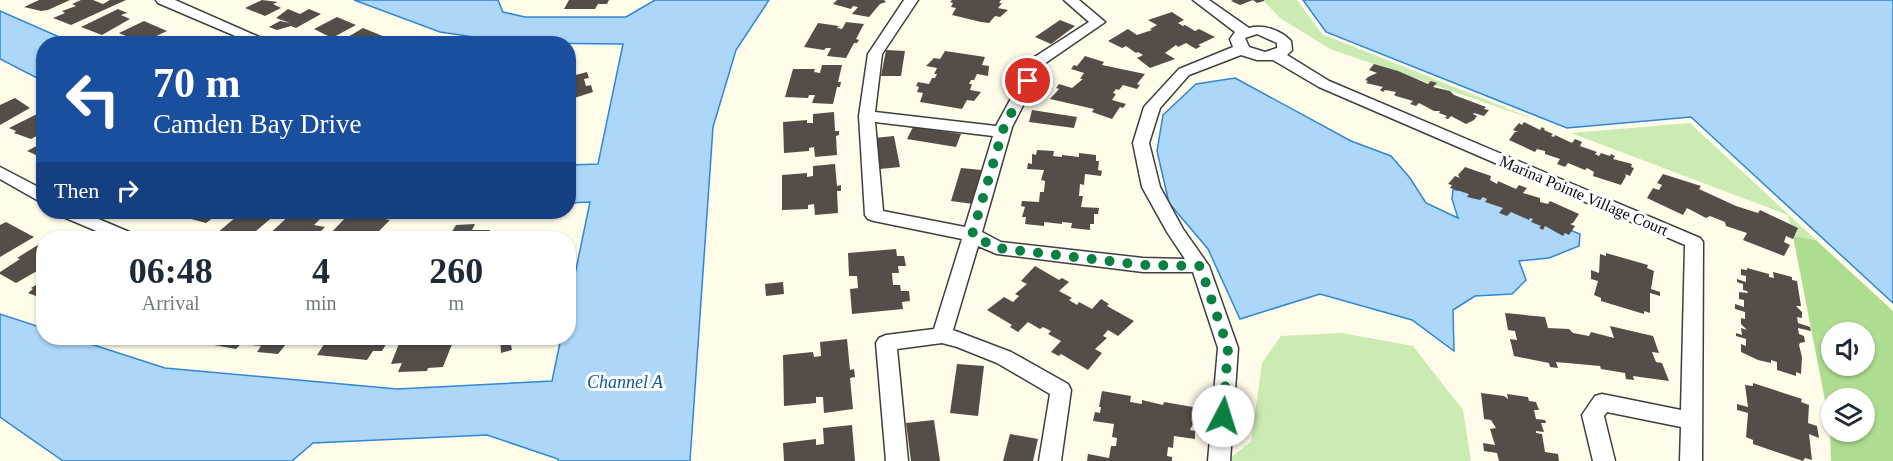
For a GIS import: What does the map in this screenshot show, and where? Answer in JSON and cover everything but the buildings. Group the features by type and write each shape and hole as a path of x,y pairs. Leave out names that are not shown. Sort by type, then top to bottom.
{"street":[{"path":"163,0 249,36"},
{"path":"910,0 875,54 867,116 874,215 972,235 997,248 1143,265 1200,266"},
{"path":"942,335 1002,132 1038,61 1098,22 1071,0"},
{"path":"1200,0 1245,32"},
{"path":"1266,31 1280,37 1286,46 1285,50 1276,55 1259,56 1242,49 1236,39 1245,32 1266,31"},
{"path":"1219,461 1228,348 1200,266 1176,232 1151,187 1141,143 1152,107 1184,72 1242,49"},
{"name":"Marina Pointe Village Court","path":"1276,55 1324,84 1694,242 1691,461"},
{"path":"867,116 1002,132"},
{"path":"0,172 36,193"},
{"path":"83,219 112,231"},
{"path":"897,461 886,343 942,335 972,342 1003,355 1061,390 1050,461"},
{"path":"1604,461 1593,416 1602,402 1692,421"}],"green space":[{"path":"1263,0 1297,0 1322,34 1544,123 1330,49 1280,18"},
{"path":"1690,123 1816,240 1793,236 1788,215 1571,133"},
{"path":"1793,236 1816,240 1893,311 1893,461 1831,461 1830,442 1875,442 1875,388 1823,388"},
{"path":"1342,333 1413,346 1463,410 1471,461 1231,461 1231,457 1251,442 1262,363 1281,336"}],"water":[{"name":"Channel A","path":"354,0 498,0 503,12 525,17 626,17 655,0 769,0 736,50 713,127 690,461 558,461 558,459 487,435 313,443 292,461 63,461 0,417 0,314 36,326 36,345 94,345 165,368 397,389 552,381 560,345 576,345 576,269 590,202 576,203 576,165 598,164 623,44 576,44 576,36 467,36 440,32"},
{"path":"1303,0 1893,0 1893,303 1691,117 1567,128 1326,32"},
{"path":"0,11 57,36 36,36 36,77 0,59"},
{"path":"1235,78 1351,141 1391,156 1410,178 1426,203 1458,218 1452,199 1453,190 1480,190 1530,215 1580,234 1579,246 1549,258 1519,261 1526,280 1512,294 1475,296 1453,310 1454,351 1412,320 1320,294 1240,319 1208,249 1169,203 1157,151 1163,115 1196,84"}],"route":[{"path":"1028,81 1004,127 972,235 997,248 1143,265 1200,266 1228,348 1223,416"}]}
